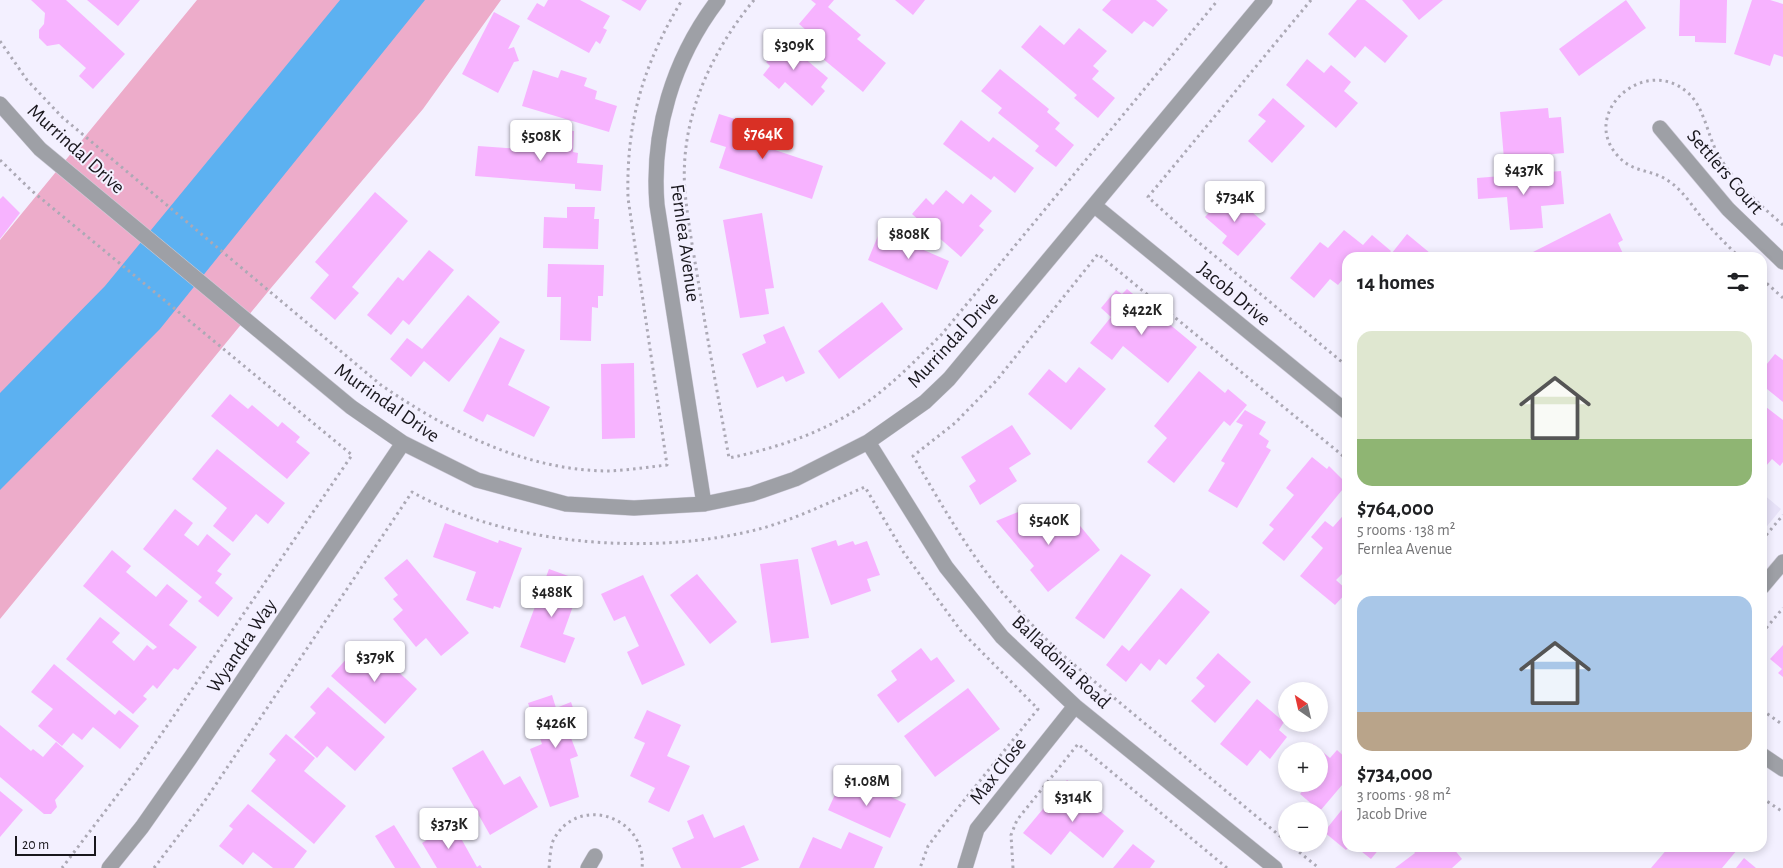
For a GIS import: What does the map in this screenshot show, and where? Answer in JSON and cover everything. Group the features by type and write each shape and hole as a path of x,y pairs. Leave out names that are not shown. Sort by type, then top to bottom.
{"street":[{"name":"Fernlea Avenue","path":"704,504 657,205 655,175 662,119 673,82 681,60 718,0"},
{"name":"Murrindal Drive","path":"0,104 40,149 351,407 403,443 477,480 566,504 634,508 704,504 752,494 795,479 868,442 925,402 949,378 1095,206 1265,0"},
{"name":"Settlers Court","path":"1660,128 1728,209 1783,262"},
{"name":"Jacob Drive","path":"1095,206 1342,408"},
{"name":"Balladonia Road","path":"868,442 930,544 984,616 1027,662 1075,706 1275,868"},
{"name":"Wyandra Way","path":"109,868 142,827 191,757 403,443"},
{"path":"1767,581 1783,562"},
{"name":"Max Close","path":"965,868 977,829 1075,706"},
{"path":"1767,758 1783,769"}],"path":[{"path":"754,0 724,41 707,71 694,109 685,162 688,215 729,458 774,448 821,428 865,403 907,369 942,334 1218,0"},
{"path":"1312,0 1148,197 1191,236 1342,362"},
{"path":"0,41 27,80 62,117 381,385 421,413 460,434 510,453 563,466 610,471 667,465"},
{"path":"0,160 32,191 352,455 141,764 62,868"},
{"path":"1278,834 1059,652 1032,625 1000,590 980,562 913,456 955,423 996,381 1098,254 1342,455"},
{"path":"1767,284 1783,298"},
{"path":"154,868 204,802 412,492"},
{"path":"1767,534 1783,515"},
{"path":"1767,626 1783,608"},
{"path":"920,868 928,846 1038,708"},
{"path":"1767,714 1783,725"},
{"path":"1013,868 1011,835 1017,820 1078,744 1228,868"},
{"path":"1767,801 1783,812"},
{"path":"1299,852 1319,868"}],"shaded area":[{"path":"197,0 501,0 423,109 271,288 0,619 0,240"},
{"path":"1767,497 1781,509 1767,526"}],"water":[{"path":"340,0 425,0 160,329 0,490 0,393 105,286"}],"building":[{"path":"31,0 66,0 125,54 93,89 79,76 86,68 59,44 47,46 39,38 39,30 44,24 45,13"},
{"path":"87,0 140,0 118,26"},
{"path":"548,0 580,0 610,16 603,28 607,30 600,44 596,41 589,53 527,19 537,3 544,7"},
{"path":"621,0 647,0 640,11"},
{"path":"811,0 834,0 828,7 861,35 857,39 886,63 863,92 799,39 806,30 799,24 816,4"},
{"path":"895,0 925,0 913,15"},
{"path":"1111,0 1156,0 1168,10 1153,27 1144,21 1132,34 1102,10"},
{"path":"1357,0 1365,0 1408,36 1385,63 1365,46 1355,58 1328,34"},
{"path":"1402,0 1443,0 1419,20"},
{"path":"1626,0 1646,28 1579,76 1559,49"},
{"path":"1680,0 1727,0 1726,43 1695,42 1695,36 1679,36"},
{"path":"1752,0 1770,0 1783,4 1783,57 1774,54 1770,66 1734,54"},
{"path":"494,12 520,26 508,49 514,47 519,61 514,62 498,93 462,74"},
{"path":"1040,25 1064,45 1079,28 1107,51 1093,66 1099,71 1092,79 1115,98 1098,118 1074,98 1077,95 1021,47"},
{"path":"777,35 828,78 821,87 825,91 812,106 785,82 779,89 763,75 770,66 766,62 771,57 763,50"},
{"path":"1307,59 1324,73 1331,65 1351,82 1344,91 1358,103 1336,128 1286,85"},
{"path":"1000,69 1049,109 1047,112 1060,123 1055,129 1074,145 1056,167 1035,151 1039,146 998,113 1002,108 981,91"},
{"path":"533,70 558,78 561,70 587,78 584,86 597,91 595,99 617,106 609,132 522,106"},
{"path":"1273,98 1305,126 1272,163 1248,141 1266,121 1258,115"},
{"path":"1548,108 1549,118 1561,117 1564,153 1504,159 1500,112"},
{"path":"719,114 748,123 744,135 777,145 775,150 823,166 812,199 719,168 726,147 710,142"},
{"path":"961,120 989,142 993,137 1034,168 1015,193 994,176 991,180 943,144"},
{"path":"538,128 574,131 573,152 578,153 577,163 603,165 601,191 575,189 575,184 475,176 478,146 537,150"},
{"path":"1561,171 1564,204 1541,206 1543,228 1510,230 1507,197 1478,199 1477,178"},
{"path":"946,190 963,204 971,194 992,211 979,226 984,230 961,257 912,214 926,198 933,205"},
{"path":"1227,191 1266,224 1238,256 1222,243 1227,236 1205,217"},
{"path":"375,192 408,221 352,287 359,293 335,320 310,298 329,275 315,262"},
{"path":"3,196 20,213 0,239 0,199"},
{"path":"567,207 595,207 594,219 599,219 598,249 543,248 544,217 567,218"},
{"path":"762,213 774,288 765,289 769,314 740,318 723,220"},
{"path":"1610,213 1623,240 1618,243 1622,252 1533,252"},
{"path":"1344,230 1363,245 1372,235 1391,251 1342,252 1342,280 1338,285 1330,279 1314,298 1290,278 1320,242 1328,248"},
{"path":"880,231 949,261 937,290 868,260"},
{"path":"1407,234 1429,252 1393,252"},
{"path":"429,250 454,270 409,325 403,320 391,335 367,315 398,277 403,281"},
{"path":"548,264 604,265 603,296 598,296 598,308 592,307 591,341 560,340 561,297 547,297"},
{"path":"1127,289 1197,347 1168,383 1123,346 1112,360 1090,343 1111,317 1101,308 1116,290 1122,294"},
{"path":"468,295 500,322 449,382 424,361 411,377 390,359 407,338 422,349"},
{"path":"882,302 903,329 839,379 818,351"},
{"path":"784,326 805,373 786,382 783,376 757,388 742,354 766,343 763,335"},
{"path":"500,337 525,350 508,385 550,407 534,437 487,414 483,422 463,411"},
{"path":"1775,354 1783,360 1783,402 1767,389 1767,364"},
{"path":"634,363 635,438 602,439 601,364"},
{"path":"1079,367 1106,389 1071,430 1028,394 1049,369 1066,383"},
{"path":"1199,371 1225,393 1228,389 1247,405 1230,426 1224,421 1174,483 1147,462 1167,438 1154,426"},
{"path":"230,394 248,409 252,405 278,427 282,422 300,437 296,442 310,453 287,479 211,416"},
{"path":"1767,408 1783,420 1783,462 1780,466 1772,459 1767,465"},
{"path":"1245,410 1266,422 1259,434 1269,441 1266,447 1271,450 1237,508 1208,491 1225,463 1221,461 1243,425 1236,422"},
{"path":"1012,425 1031,454 1009,468 1017,481 980,505 969,486 976,481 961,457"},
{"path":"217,449 285,503 268,524 256,514 233,542 213,526 227,508 192,479"},
{"path":"1312,457 1327,469 1329,466 1342,479 1342,490 1284,561 1262,543 1274,529 1269,525 1294,495 1286,488"},
{"path":"1033,506 1058,535 1076,521 1100,550 1048,592 1030,570 1034,566 996,521"},
{"path":"175,509 193,523 184,535 198,546 207,534 231,554 217,571 222,574 215,583 233,598 218,617 198,601 202,597 143,549"},
{"path":"1342,517 1342,574 1336,580 1342,586 1342,597 1335,605 1300,576 1323,548 1311,537 1325,521 1333,527"},
{"path":"445,523 498,543 499,540 522,548 500,608 494,606 493,609 466,600 476,572 433,557"},
{"path":"836,540 838,546 853,541 855,545 867,541 880,575 867,579 871,591 831,605 811,548"},
{"path":"112,550 131,566 126,572 156,597 167,584 188,601 169,625 197,647 178,670 174,668 157,689 153,685 143,696 147,699 133,714 66,659 100,617 120,633 112,642 134,661 147,645 153,650 157,647 83,586"},
{"path":"1121,554 1151,575 1104,639 1075,618"},
{"path":"407,559 469,633 441,656 426,638 416,647 393,619 403,610 393,599 398,595 384,578"},
{"path":"798,559 809,638 771,643 760,564"},
{"path":"549,569 582,581 563,634 575,638 565,663 520,647"},
{"path":"697,574 737,622 710,644 670,595"},
{"path":"643,575 685,665 642,685 627,652 639,646 625,616 614,621 601,594"},
{"path":"1181,588 1210,612 1166,665 1159,659 1150,671 1141,663 1126,682 1106,665 1122,645 1129,651"},
{"path":"368,644 417,689 385,724 331,676 350,655 355,659"},
{"path":"1783,645 1783,677 1778,673 1782,669 1770,659"},
{"path":"921,648 931,661 937,657 955,681 898,723 877,695 897,680 891,671"},
{"path":"1218,653 1251,682 1215,723 1191,701 1205,686 1196,678"},
{"path":"54,664 115,715 119,710 139,726 120,749 93,727 82,740 73,733 62,746 38,726 53,709 31,692"},
{"path":"328,687 385,737 355,771 327,746 317,758 294,737 316,713 310,707"},
{"path":"968,688 1000,729 935,777 904,736"},
{"path":"552,695 556,708 571,702 582,734 571,738 578,756 570,759 579,797 550,807 530,749 542,744 528,703"},
{"path":"1257,699 1278,717 1278,732 1281,732 1287,737 1283,742 1278,742 1278,749 1270,759 1260,750 1247,766 1220,744"},
{"path":"647,710 681,725 667,756 690,766 669,812 648,802 655,788 630,776 645,743 634,738"},
{"path":"0,725 31,751 33,749 43,757 56,742 84,766 55,800 57,807 51,814 44,814 0,777"},
{"path":"286,734 315,758 304,771 346,806 314,844 251,791 276,760 269,754"},
{"path":"483,750 504,785 520,776 538,807 490,835 452,768"},
{"path":"1337,750 1342,755 1342,785 1328,802 1309,802 1300,794 1302,792 1328,792 1328,756 1330,758"},
{"path":"855,780 906,804 890,838 828,810 841,781 852,786"},
{"path":"1067,780 1086,795 1084,798 1124,831 1103,858 1070,831 1051,855 1023,833"},
{"path":"0,791 23,810 0,837"},
{"path":"248,804 307,851 294,868 273,868 253,852 243,865 219,846 233,829 229,826"},
{"path":"1342,810 1342,847 1328,835 1328,827"},
{"path":"703,814 714,838 744,825 759,860 740,868 681,868 672,848 694,838 687,821"},
{"path":"453,824 477,867 480,865 482,868 437,868 422,843"},
{"path":"394,825 421,868 395,868 375,836"},
{"path":"849,832 883,847 874,868 799,868 813,837 841,849"},
{"path":"1133,844 1155,861 1150,868 1113,868"},
{"path":"1362,852 1377,852 1371,859"},
{"path":"1456,852 1462,859 1452,868 1395,868 1415,853"},
{"path":"1665,852 1735,852 1722,868 1651,868"},
{"path":"1744,858 1756,868 1736,868"}]}
